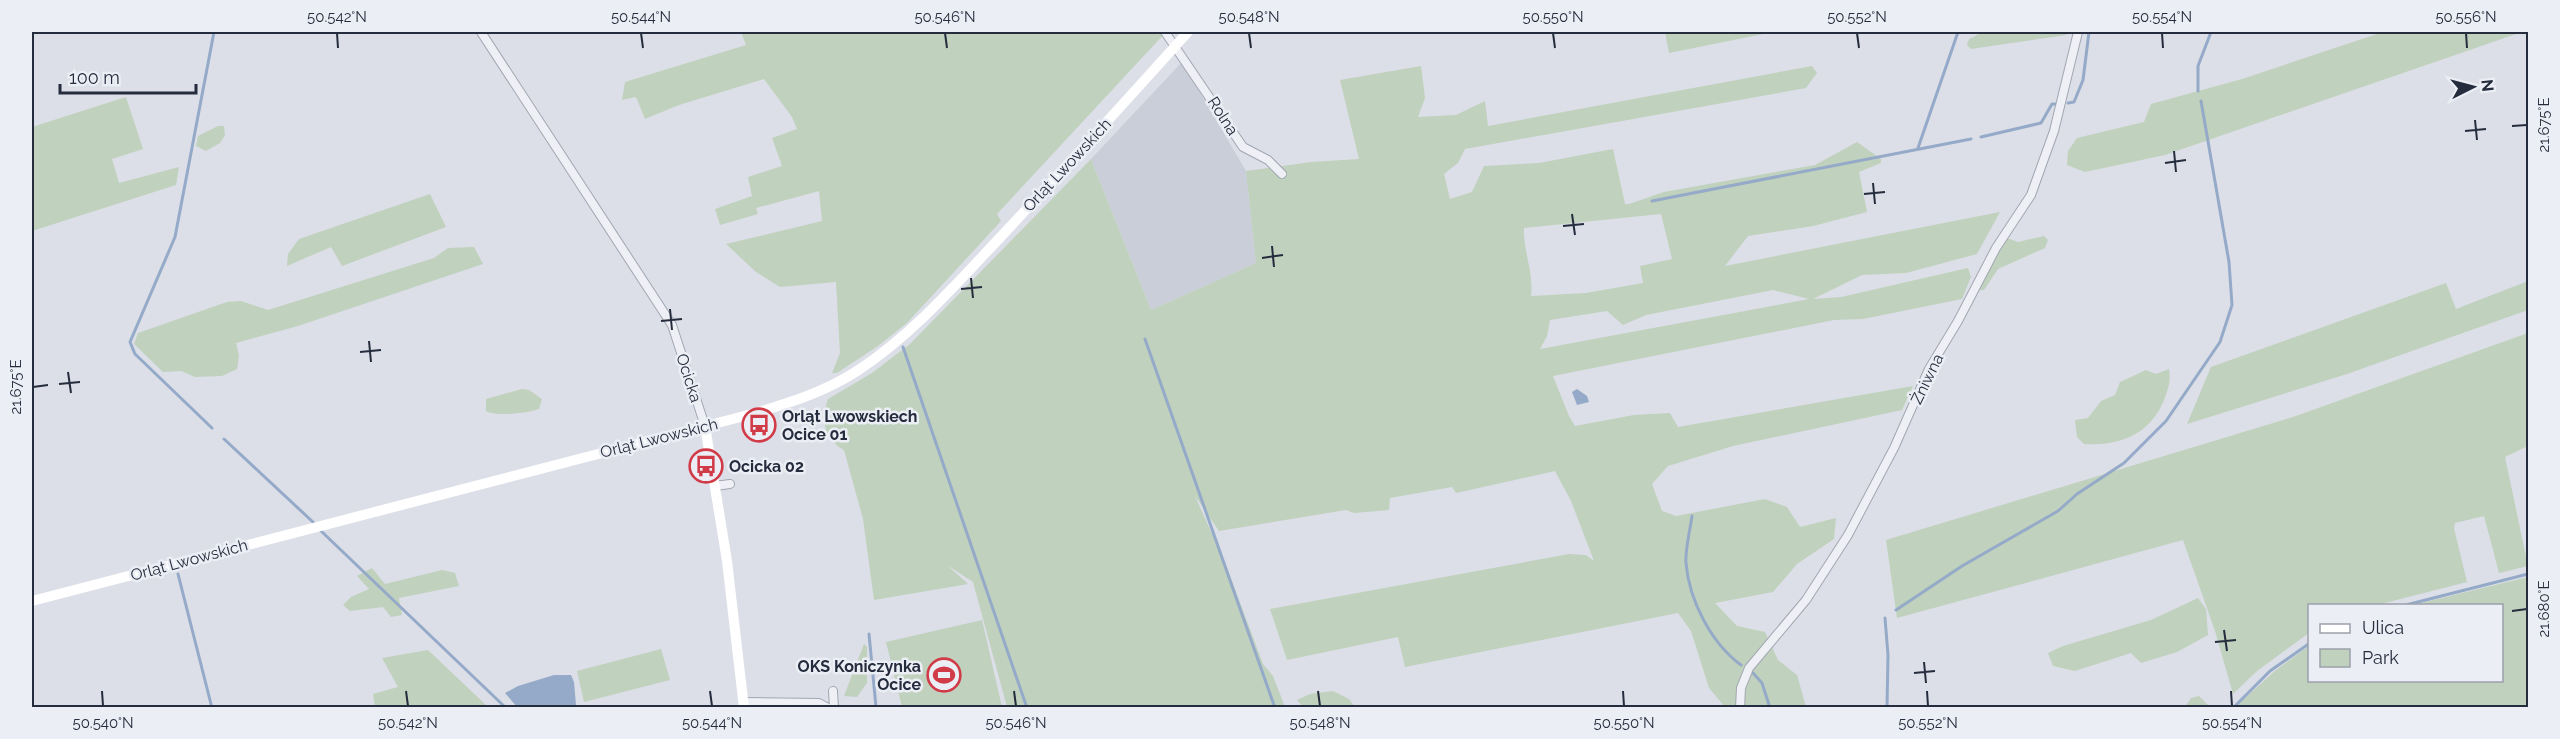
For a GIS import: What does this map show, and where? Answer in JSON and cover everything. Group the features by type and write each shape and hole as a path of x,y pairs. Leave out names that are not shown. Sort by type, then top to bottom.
{"street":[{"name":"Ocicka","path":"481,32 672,325 705,426 744,705"},
{"name":"Rolna","path":"1165,32 1176,45 1243,147 1268,160 1282,174"},
{"name":"Orląt Lwowskich","path":"32,601 705,426 812,394 837,383 878,356 924,315 981,258 1188,32"},
{"name":"Żniwna","path":"1740,708 1740,688 1749,668 1796,614 1834,559 1883,471 1929,369 1958,321 1996,248 2031,195 2063,100 2078,32"},
{"path":"715,486 730,484"},
{"path":"833,691 834,708"},
{"path":"744,705 819,703 828,708"}],"shaded area":[{"path":"1182,62 1246,171 1256,263 1151,310 1091,159"}],"green space":[{"path":"741,32 1166,32 997,214 1001,221 907,323 878,346 837,373 832,373 840,353 836,282 780,287 756,272 726,244 822,221 819,191 756,208 758,214 720,225 715,209 752,196 748,177 782,166 772,138 797,129 792,117 764,79 679,105 645,119 636,97 622,100 625,82 746,45"},
{"path":"1665,32 1773,32 1669,53"},
{"path":"1983,32 2068,32 2066,35 1971,49 1967,45 1969,39"},
{"path":"2383,32 2522,32 2165,155 2085,172 2067,165 2068,151 2077,138 2144,122 2151,104 2242,79"},
{"path":"1421,66 1425,98 1418,117 1456,115 1485,101 1488,126 1812,66 1817,73 1806,88 1465,149 1458,163 1444,174 1450,199 1472,192 1484,166 1539,163 1613,149 1625,204 1629,204 1664,192 1815,165 1857,142 1881,159 1881,163 1859,172 1867,212 1813,226 1748,236 1725,266 2000,212 1977,254 1906,273 1862,275 1813,299 1841,297 1968,268 1971,277 1962,299 1863,319 1834,320 1553,376 1575,426 1634,415 1670,413 1678,427 1913,386 1902,410 1733,446 1668,466 1652,484 1662,511 1676,516 1765,499 1787,507 1800,527 1836,518 1834,539 1797,564 1773,592 1715,603 1737,626 1765,632 1778,660 1797,675 1806,707 1725,707 1709,688 1691,631 1678,613 1405,667 1398,637 1287,660 1270,609 1569,554 1586,555 1594,561 1571,501 1555,471 1456,493 1452,487 1390,498 1389,510 1354,513 1346,510 1219,531 1195,496 1226,565 1263,664 1273,676 1285,707 1007,707 973,582 947,565 968,584 874,600 863,519 844,450 832,440 825,428 828,399 872,373 910,344 1091,159 1151,310 1256,263 1246,171 1311,162 1359,159 1340,80","holes":["1661,214 1672,259 1640,266 1643,283 1586,293 1531,296 1532,287 1524,228","1773,290 1809,299 1540,349 1547,336 1550,320 1607,311 1623,325 1646,315"]},
{"path":"126,97 143,149 112,159 119,183 179,167 176,185 32,231 32,127"},
{"path":"218,126 224,126 225,135 220,143 206,151 196,146 198,136"},
{"path":"430,194 446,227 342,266 331,247 287,266 288,254 299,239"},
{"path":"2044,236 2048,240 2045,248 1998,269 1984,290 1977,290 1990,262 2007,238 2018,242"},
{"path":"474,247 483,264 298,326 236,343 239,356 237,369 222,376 195,377 181,371 163,372 134,344 138,333 227,302 241,301 268,310 434,258 448,248"},
{"path":"2528,281 2528,310 2347,374 2187,424 2211,367 2446,283 2456,309"},
{"path":"2528,333 2528,446 2505,457 2528,566 2499,573 2484,516 2455,523 2454,528 2467,582 2381,604 2308,604 2308,634 2257,671 2233,694 2215,631 2183,540 1897,618 1886,540 2293,417"},
{"path":"2169,369 2168,389 2164,400 2151,422 2142,430 2132,436 2109,443 2084,444 2077,437 2075,420 2088,418 2101,401 2115,395 2120,382 2146,370 2156,374"},
{"path":"522,389 529,390 542,399 539,409 504,414 486,411 486,399"},
{"path":"372,568 385,584 442,570 455,573 459,586 399,598 402,615 391,617 383,607 350,611 343,605 351,597 369,589 357,576"},
{"path":"2528,577 2528,707 2235,707 2276,670 2308,647 2308,682 2503,682 2503,604 2417,604"},
{"path":"2198,598 2206,609 2208,635 2177,652 2141,663 2131,653 2075,671 2053,666 2048,653 2063,646 2151,620"},
{"name":"OKS Koniczynka Ocice","path":"982,620 1002,707 902,707 886,642"},
{"path":"864,644 867,647 867,683 857,697 844,696"},
{"path":"661,649 670,680 584,702 577,671"},
{"path":"428,650 488,707 375,707 373,694 398,687 382,658"},
{"path":"1333,691 1349,699 1355,707 1303,707 1297,700 1310,694"},
{"path":"2199,696 2210,707 2185,707 2191,698"}],"water":[{"path":"1577,389 1587,396 1589,402 1577,405 1572,392"},
{"path":"554,675 571,675 574,682 576,705 572,708 517,707 505,693 518,686"}],"waterway":[{"path":"212,428 135,354 130,342 175,237 214,32"},
{"path":"1918,148 1958,32"},
{"path":"2068,103 2074,102 2083,80 2089,32"},
{"path":"2198,91 2198,66 2211,32"},
{"path":"1896,610 1962,566 2058,511 2077,494 2124,463 2166,421 2220,342 2232,305 2229,262 2201,101"},
{"path":"1981,137 2041,123 2052,104 2056,104"},
{"path":"1652,201 1971,139"},
{"path":"1145,339 1275,708"},
{"path":"903,347 1027,708"},
{"path":"224,439 314,523"},
{"path":"1692,516 1686,558 1692,591 1703,620 1711,633 1730,656 1741,665"},
{"path":"320,530 506,708"},
{"path":"178,574 212,708"},
{"path":"2410,604 2528,574"},
{"path":"1885,618 1888,655 1887,708"},
{"path":"869,634 876,707"},
{"path":"2233,708 2270,671 2308,644"},
{"path":"1753,673 1762,683 1770,708"}],"place":[{"name":"Orląt Lwowskiech Ocice 01","path":"759,425"},
{"name":"Ocicka 02","path":"706,466"},
{"name":"OKS Koniczynka Ocice","path":"944,675"}]}
